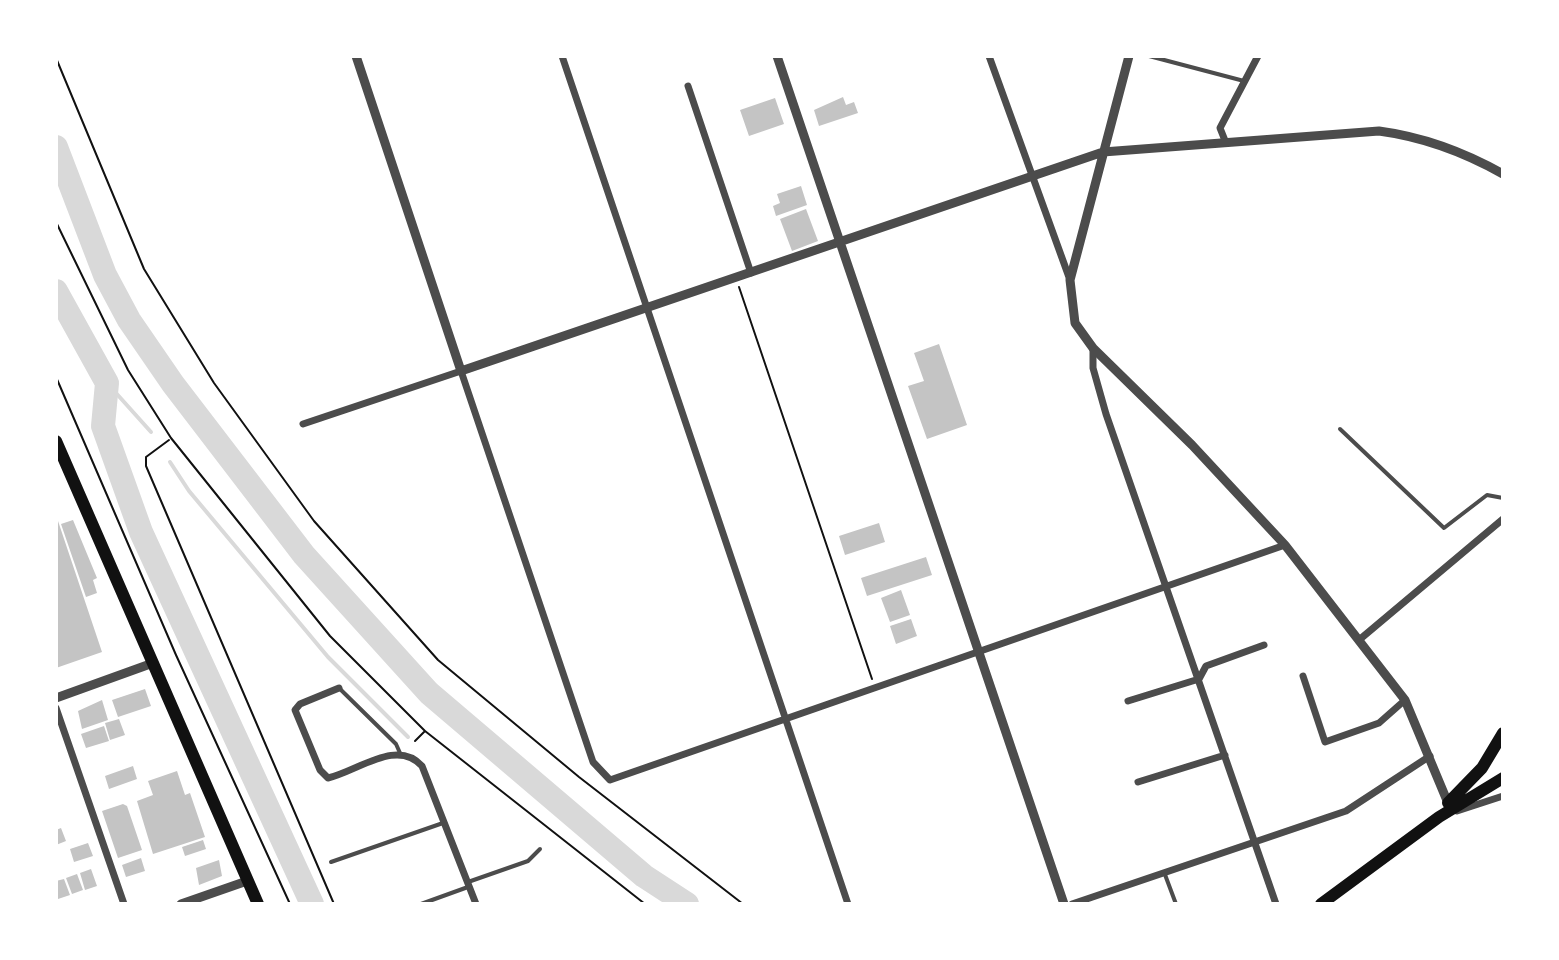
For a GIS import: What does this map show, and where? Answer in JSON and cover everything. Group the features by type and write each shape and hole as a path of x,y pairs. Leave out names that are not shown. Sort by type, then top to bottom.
{"main road":[{"path":"56,441 258,904"},
{"path":"1321,904 1439,817 1482,768 1503,733"},
{"path":"1449,806 1503,778"}],"street":[{"path":"356,56 593,762 610,780 1285,545"},
{"path":"562,56 788,718 848,904"},
{"path":"777,56 1064,904"},
{"path":"989,56 1070,280 1075,323 1093,348 1192,445 1285,545 1359,640 1405,700 1449,806 1457,811 1503,796"},
{"path":"1070,280 1129,56"},
{"path":"1226,143 1220,128 1258,56"},
{"path":"688,86 751,273"},
{"path":"303,424 1103,152 1379,131 1414,136 1474,158 1503,174"},
{"path":"1093,348 1093,368 1106,414 1276,904"},
{"path":"1359,640 1503,519"},
{"path":"1128,701 1199,679 1206,666 1264,645"},
{"path":"56,698 153,663"},
{"path":"1303,676 1325,742 1379,723 1405,700"},
{"path":"339,688 300,704 295,710 323,775 334,777 400,753 413,756 422,766 476,904"},
{"path":"56,708 124,904"},
{"path":"1138,782 1225,755"},
{"path":"1072,904 1346,811 1430,755"},
{"path":"181,904 247,881"}],"lane":[{"path":"1149,56 1244,81"},
{"path":"1340,429 1444,528 1487,495 1503,498"},
{"path":"339,688 396,744 400,753"},
{"path":"331,862 445,822"},
{"path":"421,904 528,861 540,849"},
{"path":"1164,872 1176,904"}],"path":[{"path":"56,58 144,269 255,443 314,521 438,660 585,782 743,904"},
{"path":"56,222 128,370 171,438 330,636 425,731 645,904"},
{"path":"736,278 875,688"},
{"path":"56,377 290,904"},
{"path":"171,438 146,457 146,466 334,904"},
{"path":"415,741 425,731"},
{"path":"585,782 592,773"}],"building":[{"path":"843,97 846,105 854,102 858,113 819,126 814,110"},
{"path":"775,98 784,124 749,136 740,110"},
{"path":"801,186 807,205 776,216 773,206 780,203 777,194"},
{"path":"806,209 818,241 792,251 780,219"},
{"path":"939,344 967,425 927,439 908,386 924,381 914,353"},
{"path":"56,519 102,652 56,668"},
{"path":"73,520 97,578 93,580 97,593 86,597 61,524"},
{"path":"879,523 885,542 845,555 839,536"},
{"path":"926,557 932,575 867,596 861,578"},
{"path":"901,590 910,615 890,622 881,598"},
{"path":"911,619 917,636 896,644 890,626"},
{"path":"145,689 151,706 118,717 112,700"},
{"path":"102,700 108,720 82,729 78,711"},
{"path":"119,719 125,735 110,740 105,723"},
{"path":"104,726 109,741 86,748 81,734"},
{"path":"133,766 137,779 109,789 105,776"},
{"path":"177,771 185,795 190,793 205,837 153,854 137,801 153,795 148,781"},
{"path":"123,804 127,806 142,850 118,858 102,811"},
{"path":"61,828 66,841 56,845 56,830"},
{"path":"203,840 206,849 185,856 182,847"},
{"path":"88,843 93,856 74,862 70,849"},
{"path":"141,858 145,871 126,877 122,865"},
{"path":"219,860 222,876 199,885 196,868"},
{"path":"91,869 97,886 85,890 80,873"},
{"path":"77,874 83,890 72,894 66,878"},
{"path":"64,879 70,895 58,899 56,881"}],"waterway":[{"path":"56,147 105,275 129,320 173,384 304,555 429,693 644,876 687,904"},
{"path":"56,291 107,383 103,426 141,532 312,904"},
{"path":"107,383 151,432"},
{"path":"170,462 189,491 328,657 408,737"}]}
